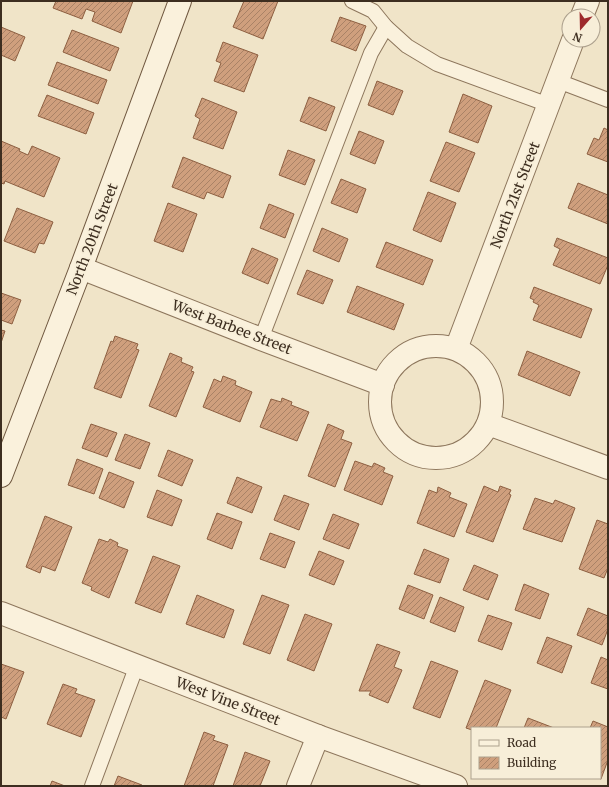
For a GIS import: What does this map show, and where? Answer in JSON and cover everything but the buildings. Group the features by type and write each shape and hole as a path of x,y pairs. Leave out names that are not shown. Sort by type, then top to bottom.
{"street":[{"name":"North 20th Street","path":"1,476 81,268 180,1"},
{"name":"North 21st Street","path":"456,349 570,48"},
{"name":"West Barbee Street","path":"81,268 382,385"},
{"path":"438,346 456,349 472,359 484,372 491,389 492,407 488,424 479,439 466,450 450,457 433,458 417,455 402,446 390,434 382,419 380,402 382,385 391,369 404,356 420,348 438,346"},
{"path":"488,424 608,468"},
{"name":"West Vine Street","path":"1,613 318,736 456,786"},
{"path":"298,786 318,736"}],"lane":[{"path":"352,1 373,12 386,27 407,46 437,64 549,105"},
{"path":"261,339 371,53 386,27"},
{"path":"558,81 608,100"},
{"path":"92,786 137,666"}]}
